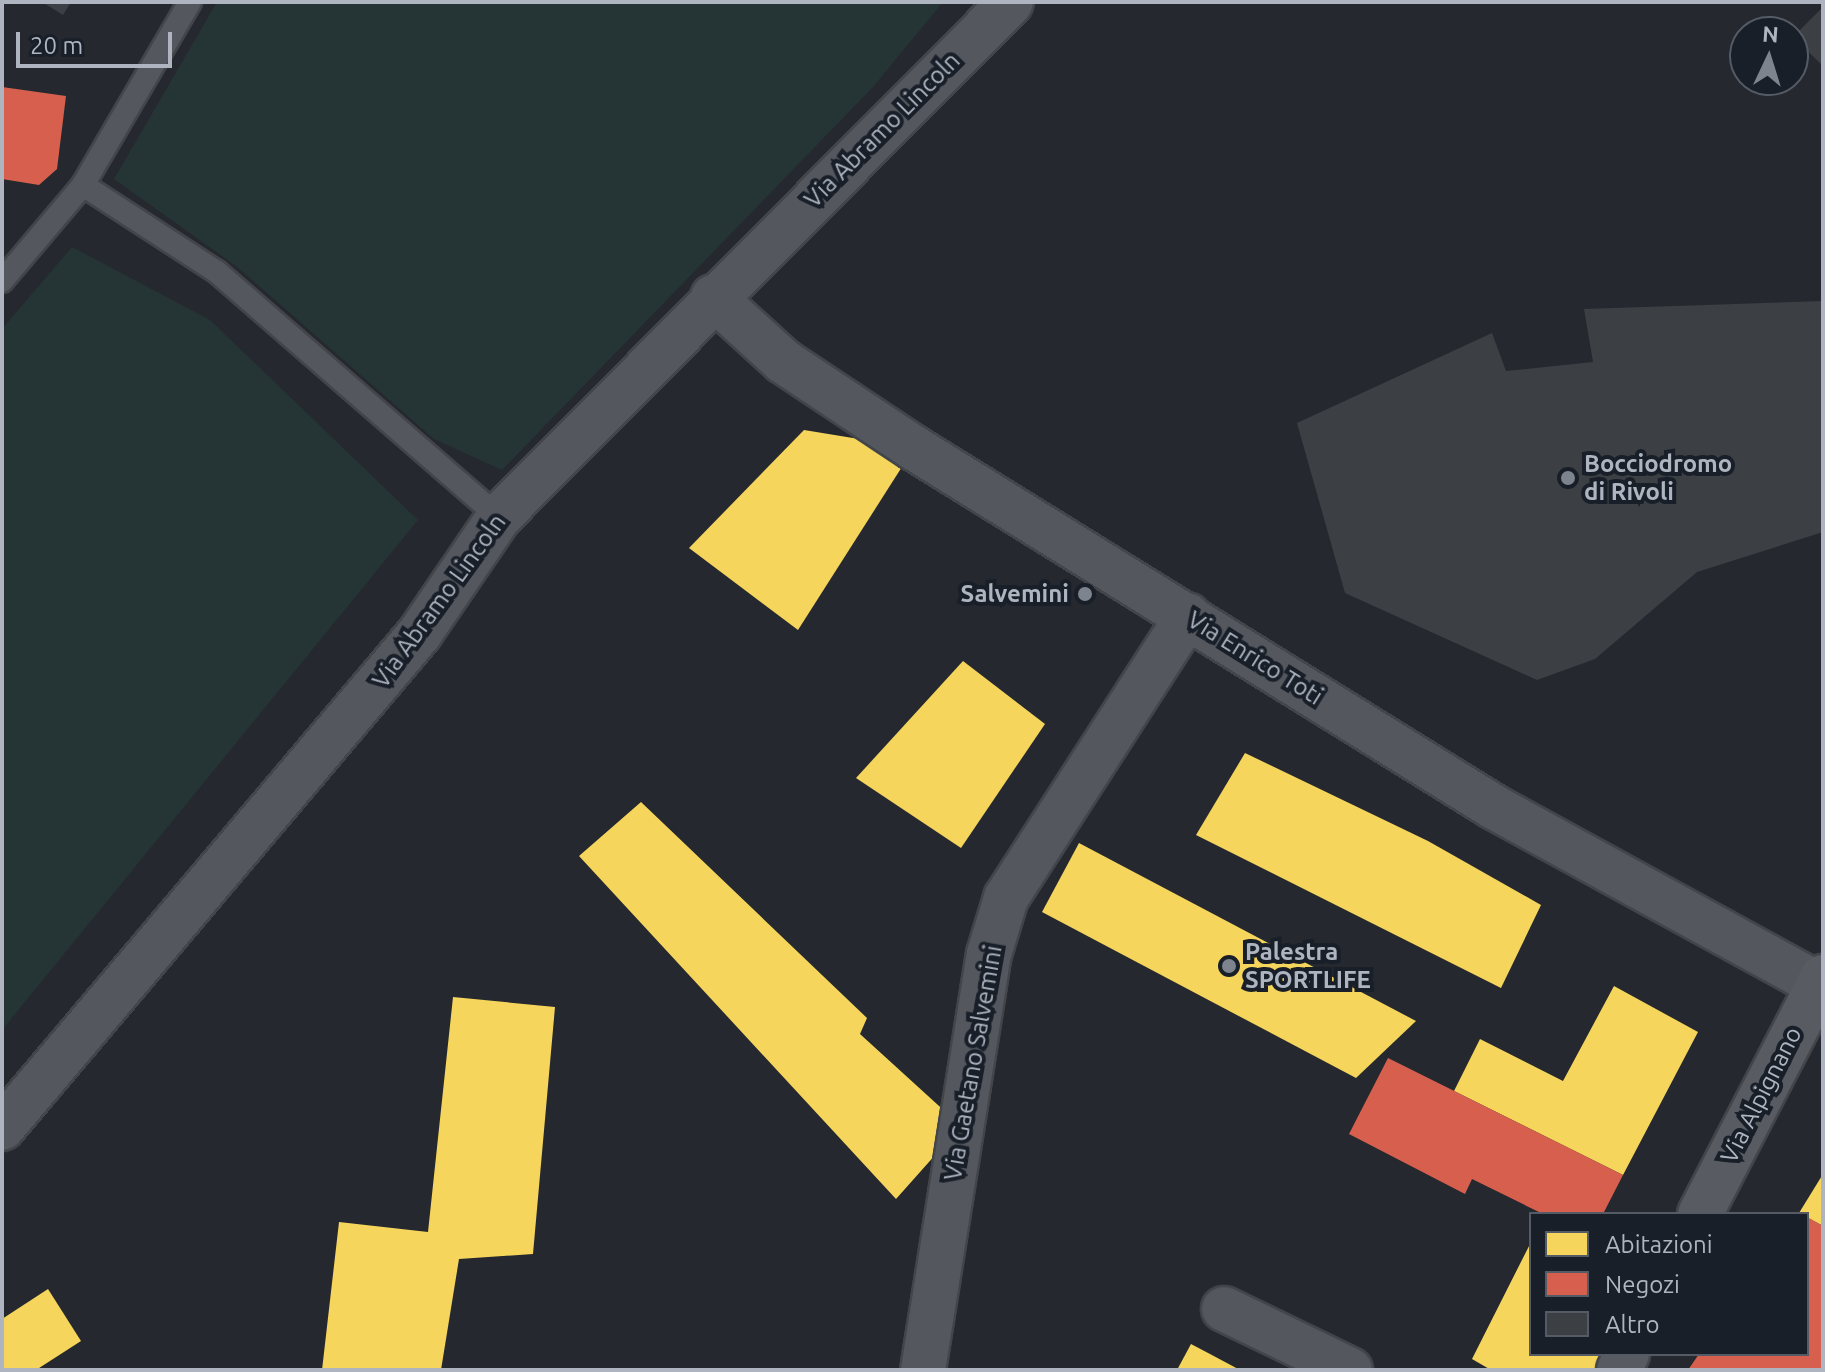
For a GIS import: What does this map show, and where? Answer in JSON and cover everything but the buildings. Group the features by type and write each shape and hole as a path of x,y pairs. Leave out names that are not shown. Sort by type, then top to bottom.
{"street":[{"name":"Via Abramo Lincoln","path":"2,1128 420,633 499,517 713,297 1011,2"},
{"name":"Via Enrico Toti","path":"713,297 796,370 1188,616 1571,852 1821,981"},
{"name":"Via Gaetano Salvemini","path":"923,1370 993,940 1006,898 1188,616"},
{"name":"Via Alpignano","path":"1701,1212 1821,981"},
{"path":"1224,1309 1350,1370"}],"lane":[{"path":"2,281 83,185 190,2"},
{"path":"83,185 217,272 499,517"},
{"path":"2,250 26,254"}],"shaded area":[{"path":"217,2 943,2 873,87 502,470 434,439 236,266 114,179"},
{"path":"72,247 210,320 418,520 2,1030 2,329"}],"place":[{"name":"Bocciodromo di Rivoli","path":"1568,478"},
{"name":"Salvemini","path":"1085,594"},
{"name":"Palestra SPORTLIFE","path":"1229,966"}]}
